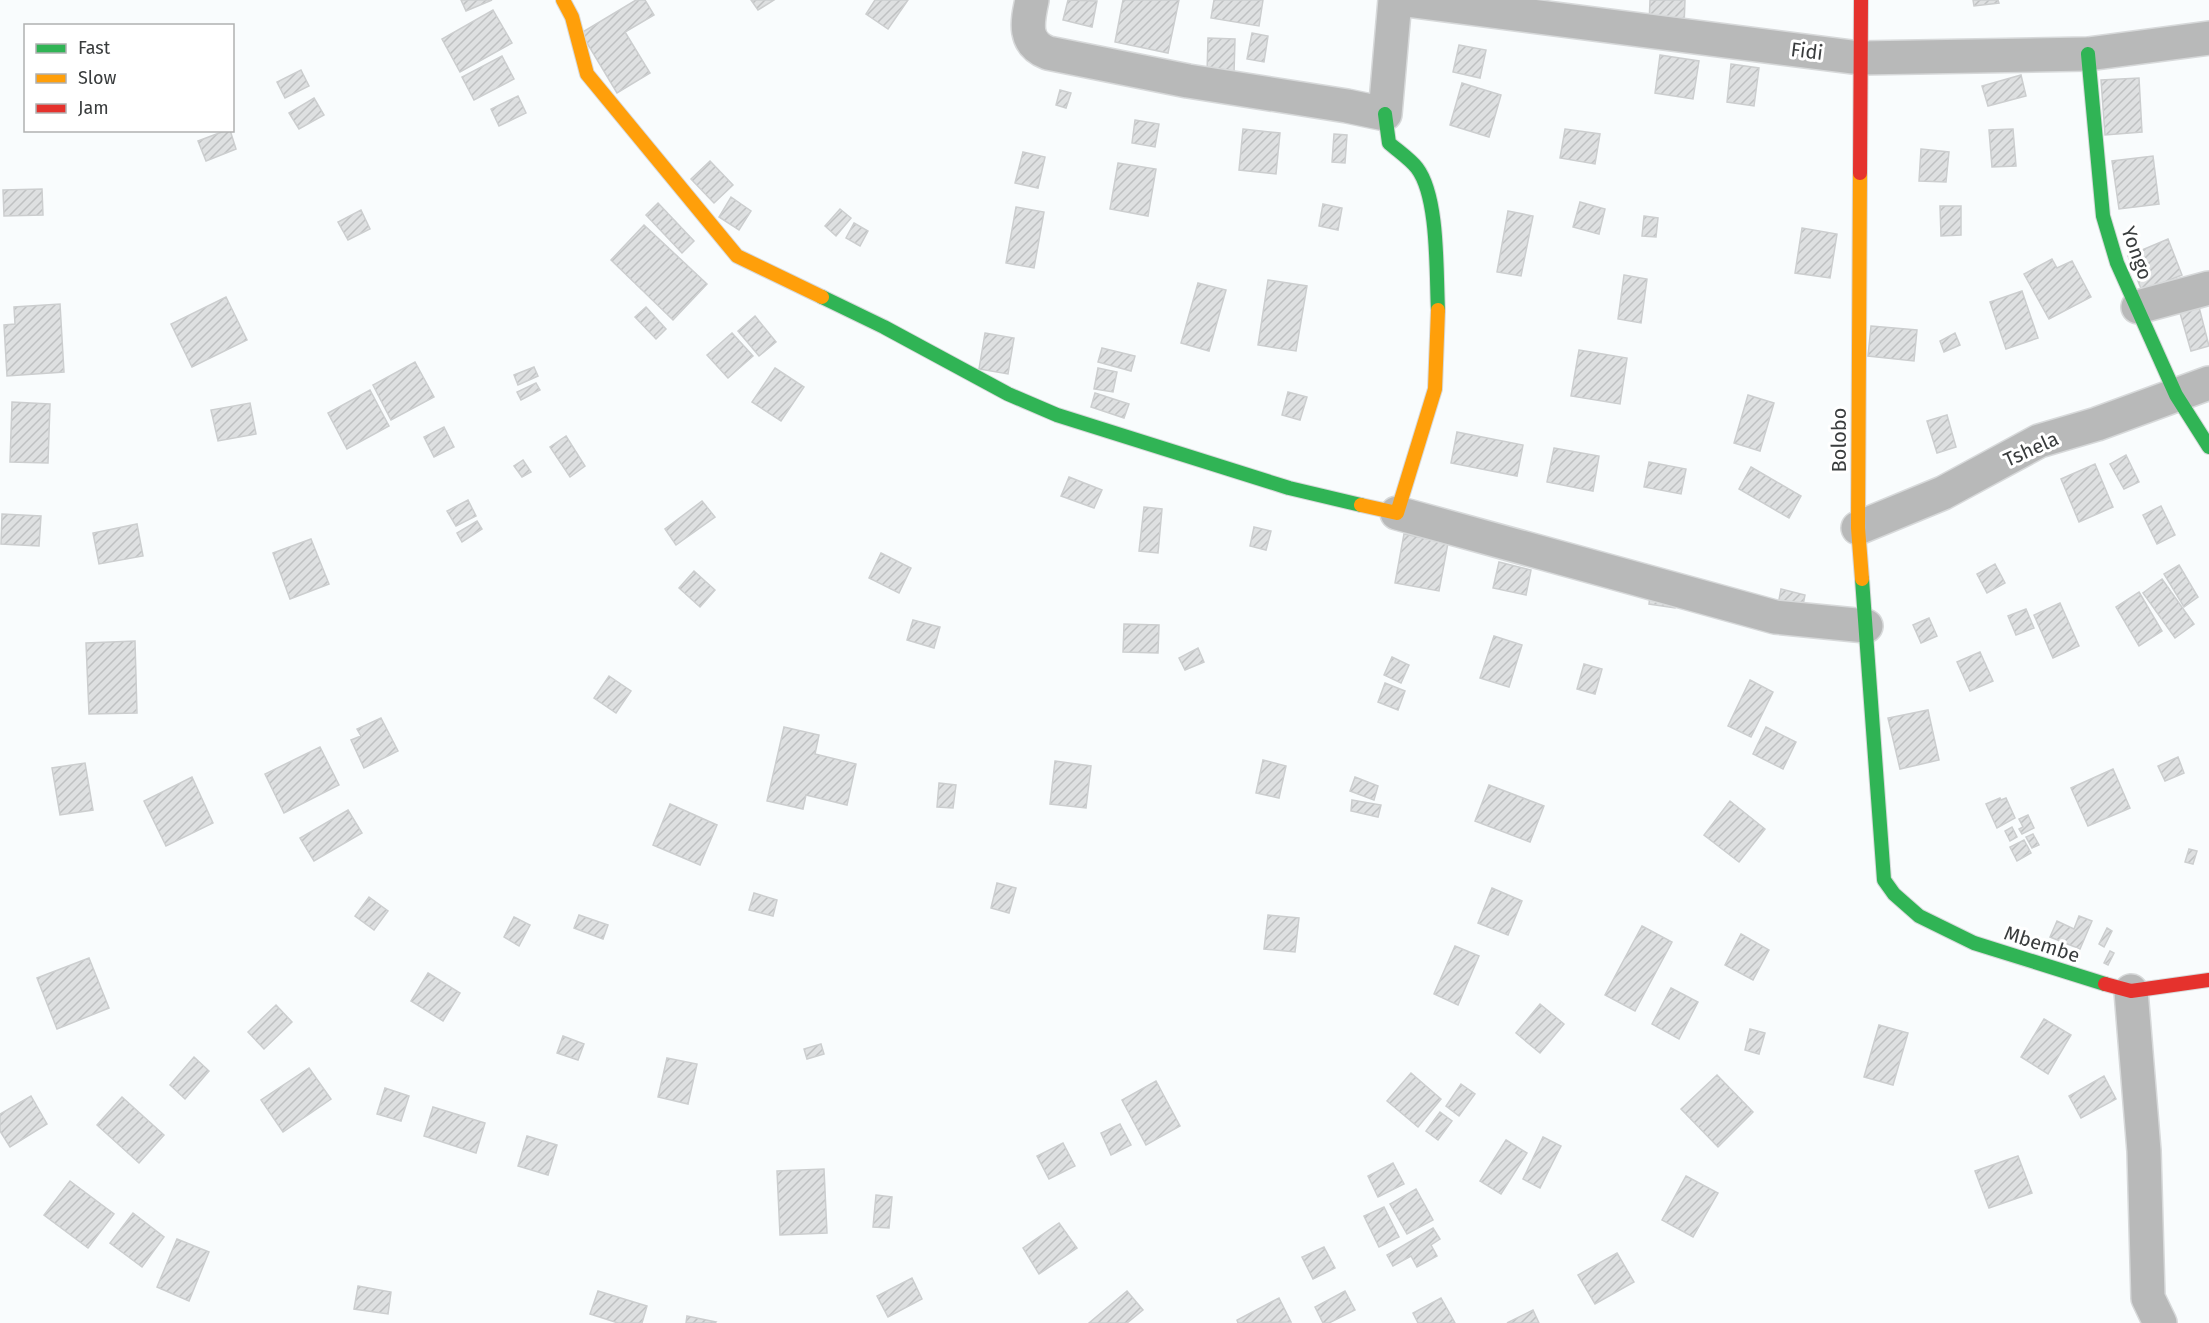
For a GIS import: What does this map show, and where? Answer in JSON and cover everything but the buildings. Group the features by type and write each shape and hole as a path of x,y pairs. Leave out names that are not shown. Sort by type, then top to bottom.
{"street":[{"path":"562,0 576,29 580,57 587,74 737,256 884,327 1008,394 1057,416 1289,488 1396,513 1775,617 1866,627"},
{"path":"1032,0 1028,32 1033,45 1048,53 1188,81 1385,114"},
{"path":"1395,0 1385,114 1387,136 1389,143 1416,167 1422,177 1432,210 1439,325 1435,389 1396,513"},
{"name":"Fidi","path":"1406,0 1860,58 2088,54 2209,38"},
{"name":"Bolobo","path":"1861,0 1858,528 1884,880"},
{"name":"Yongo","path":"2088,54 2103,216 2117,263 2176,394 2209,447"},
{"path":"2138,307 2209,288"},
{"name":"Tshela","path":"1858,528 1943,493 2039,441 2097,424 2209,383"},
{"name":"Mbembe","path":"1884,880 1894,894 1919,916 1974,943 2069,974 2131,991 2209,980"},
{"path":"2131,991 2144,1151 2148,1298 2160,1323"}],"traffic: fast":[{"path":"2088,54 2103,216 2117,263 2176,395 2209,447"},
{"path":"1385,114 1389,143 1417,168 1429,197 1435,236 1438,310"},
{"path":"822,297 884,327 1008,394 1057,415 1289,488 1361,505"},
{"path":"1862,579 1884,880 1894,894 1919,916 1974,943 2105,984"}],"traffic: slow":[{"path":"563,0 572,17 587,74 737,256 822,297"},
{"path":"1860,173 1858,528 1862,579"},
{"path":"1361,505 1397,513 1435,389 1438,310"}],"traffic: jam":[{"path":"1860,173 1861,0"},
{"path":"2105,984 2131,991 2209,980"}]}
